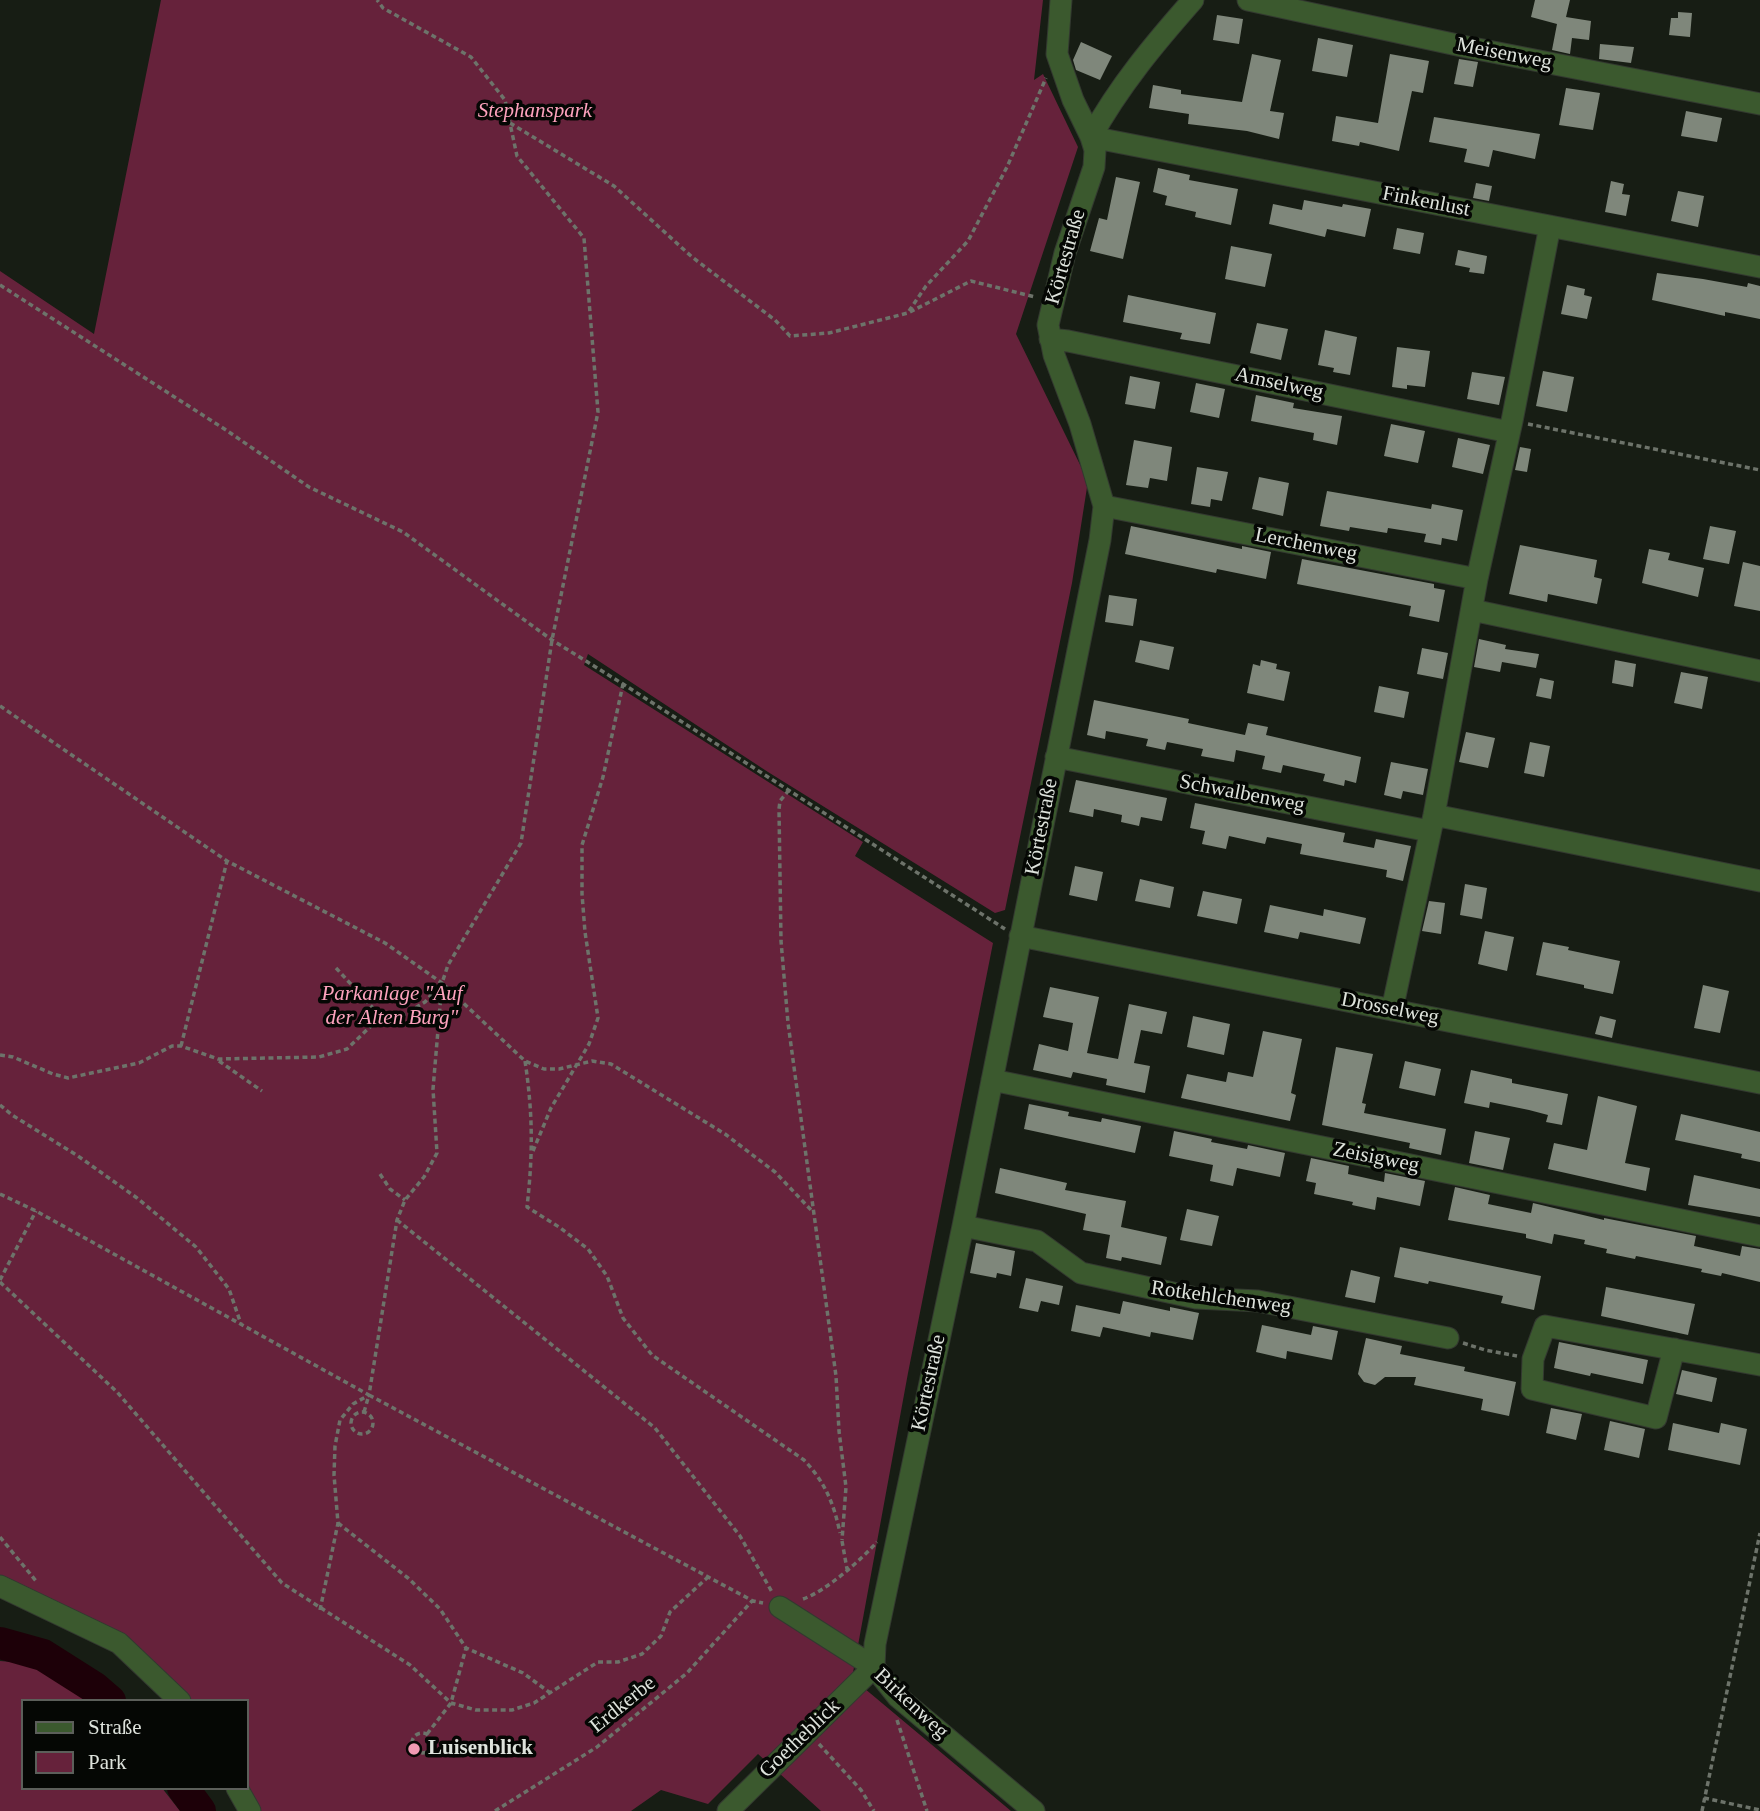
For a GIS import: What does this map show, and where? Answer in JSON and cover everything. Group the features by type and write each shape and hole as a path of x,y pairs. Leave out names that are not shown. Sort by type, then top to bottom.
{"street":[{"name":"Körtestraße","path":"874,1667 875,1644 963,1226 1100,540 1104,506 1080,424 1050,340 1048,325 1065,253 1094,167 1095,150 1057,54 1061,0"},
{"path":"1091,137 1107,108 1151,47 1193,0"},
{"name":"Meisenweg","path":"1248,0 1476,49 1760,104"},
{"name":"Finkenlust","path":"1091,137 1760,267"},
{"path":"1392,1010 1550,226"},
{"name":"Amselweg","path":"1050,340 1068,341 1511,426"},
{"name":"Lerchenweg","path":"1104,506 1477,579"},
{"path":"1472,610 1760,671"},
{"name":"Schwalbenweg","path":"1056,757 1760,881"},
{"name":"Drosselweg","path":"1020,936 1760,1083"},
{"name":"Zeisigweg","path":"992,1080 1760,1236"},
{"name":"Rotkehlchenweg","path":"963,1226 1037,1241 1081,1273 1195,1298 1258,1301 1448,1338"},
{"path":"1674,1349 1656,1418 1532,1389 1532,1359 1545,1326 1674,1349 1760,1365"},
{"path":"0,1586 119,1643 178,1699"},
{"name":"Birkenweg","path":"780,1607 874,1667 898,1697 1034,1811"},
{"name":"Goetheblick","path":"728,1811 874,1667"},
{"path":"238,1790 250,1811"}],"path":[{"path":"365,1412 397,1220 405,1200 424,1177 437,1153 433,1090 442,983 448,965 521,843 552,640 598,412 584,238 517,156 505,100 471,57 383,8 377,0"},
{"path":"908,313 926,286 968,241 1007,167 1057,54"},
{"path":"509,122 614,186 692,257 775,320 790,336 829,333 908,313 971,281 1035,297 1035,309"},
{"path":"0,285 226,430 309,487 402,533 552,640 1005,929 1020,936"},
{"path":"1511,426 1760,470"},
{"path":"533,1153 551,1108 589,1044 598,1018 584,932 583,845 603,777 623,684"},
{"path":"0,706 227,861 385,943 442,983 525,1061 544,1069 592,1061 611,1064 725,1134 765,1165 812,1211"},
{"path":"789,789 780,801 779,809 781,941 788,1023 828,1313 846,1487 842,1540"},
{"path":"181,1046 227,861"},
{"path":"336,968 386,1021"},
{"path":"218,1059 288,1059 334,1054 347,1049 372,1025 405,1014 425,1002 442,983"},
{"path":"0,1055 13,1057 68,1078 139,1062 173,1045 181,1046 218,1059 262,1091"},
{"path":"525,1061 531,1102 533,1153 527,1208 588,1249 607,1276 623,1318 652,1355 804,1460 812,1469 823,1483 835,1510 847,1569"},
{"path":"0,1105 137,1198 196,1247 229,1289 242,1326"},
{"path":"380,1174 390,1189 405,1200"},
{"path":"0,1194 36,1211 242,1326 753,1601 780,1607 813,1595 869,1551 884,1534"},
{"path":"36,1211 0,1281 117,1392 282,1583 320,1610 410,1665 451,1703 476,1710 512,1710 534,1703 598,1662 618,1662 642,1654 661,1636 670,1612 708,1577"},
{"path":"397,1220 655,1428 740,1536 780,1607"},
{"path":"1448,1338 1485,1350 1532,1359"},
{"path":"320,1610 338,1523 334,1475 335,1446 340,1420 353,1404 369,1395"},
{"path":"359,1412 365,1412 370,1414 374,1424 368,1433 358,1434 352,1428 351,1419 359,1412"},
{"path":"338,1523 408,1578 440,1609 466,1648 523,1673 549,1693"},
{"path":"1702,1811 1760,1533"},
{"path":"0,1537 41,1587"},
{"name":"Erdkerbe","path":"495,1811 597,1747 687,1673 753,1601"},
{"path":"427,1734 451,1703 466,1648"},
{"path":"894,1711 927,1811"},
{"path":"808,1732 861,1790 874,1811"},
{"path":"418,1733 427,1734 432,1740 431,1748 423,1753 418,1752 414,1749 412,1740 418,1733"},
{"path":"1704,1798 1760,1810"}],"green space":[{"name":"Parkanlage \"Auf der Alten Burg\"","path":"161,0 1043,0 1034,80 1043,74 1078,147 1016,334 1088,481 1072,583 1005,910 995,913 768,772 588,654 584,665 863,842 855,856 993,943 908,1373 852,1678 1011,1811 821,1811 758,1754 708,1804 661,1790 631,1811 256,1811 248,1790 248,1699 186,1699 156,1668 0,1579 0,271 94,334"},
{"path":"0,1661 25,1663 91,1699 21,1699 21,1790 164,1790 180,1811 0,1811"}],"building":[{"path":"1535,0 1570,0 1566,17 1591,21 1589,40 1572,38 1570,54 1552,50 1557,24 1531,17"},
{"path":"1678,12 1692,13 1690,37 1669,35 1671,18 1678,18"},
{"path":"1217,15 1243,19 1239,44 1213,40"},
{"path":"1318,38 1353,45 1347,77 1312,71"},
{"path":"1081,42 1112,56 1100,80 1076,70 1073,60"},
{"path":"1600,44 1634,47 1631,63 1599,59"},
{"path":"1252,54 1281,60 1270,111 1284,113 1279,139 1247,131 1188,124 1189,114 1149,108 1153,85 1181,90 1181,94 1242,102"},
{"path":"1390,54 1429,61 1423,93 1412,91 1399,151 1360,142 1359,146 1332,141 1336,116 1378,123"},
{"path":"1459,59 1478,62 1473,87 1454,84"},
{"path":"1566,88 1600,93 1593,130 1559,125"},
{"path":"1686,111 1722,118 1717,142 1681,136"},
{"path":"1434,117 1540,134 1535,159 1493,150 1489,167 1464,162 1467,149 1429,142"},
{"path":"1158,168 1190,175 1189,180 1238,189 1231,225 1195,217 1196,212 1165,205 1167,196 1153,192"},
{"path":"1116,177 1140,182 1123,259 1090,251 1099,218 1107,220"},
{"path":"1611,181 1624,184 1622,194 1630,195 1626,216 1605,212"},
{"path":"1476,183 1492,186 1489,201 1473,198"},
{"path":"1678,191 1704,196 1698,227 1671,221"},
{"path":"1304,200 1371,209 1365,237 1327,229 1325,237 1269,224 1273,204 1302,210"},
{"path":"1397,228 1424,233 1420,254 1393,249"},
{"path":"1231,246 1272,254 1265,287 1225,279"},
{"path":"1458,250 1487,256 1484,274 1469,272 1470,268 1455,265"},
{"path":"1657,273 1747,287 1748,283 1760,286 1760,319 1725,312 1725,316 1652,300"},
{"path":"1567,285 1585,289 1584,295 1592,297 1587,319 1561,314"},
{"path":"1128,295 1216,313 1210,344 1180,339 1182,333 1123,322"},
{"path":"1257,323 1288,329 1281,360 1250,353"},
{"path":"1325,330 1357,337 1350,375 1333,372 1334,368 1318,365"},
{"path":"1397,347 1430,351 1425,387 1392,387"},
{"path":"1543,371 1574,377 1567,412 1536,406"},
{"path":"1472,372 1505,377 1499,405 1467,399"},
{"path":"1130,376 1160,382 1155,409 1125,404"},
{"path":"1196,383 1225,389 1219,418 1190,412"},
{"path":"1256,395 1294,403 1293,408 1342,416 1337,445 1313,440 1314,433 1251,421"},
{"path":"1391,424 1425,431 1418,463 1384,456"},
{"path":"1458,438 1490,445 1483,474 1452,467"},
{"path":"1134,440 1172,447 1167,481 1150,478 1148,488 1126,485"},
{"path":"1520,447 1531,449 1527,472 1515,470"},
{"path":"1197,467 1228,472 1222,501 1211,499 1210,507 1191,504"},
{"path":"1259,477 1289,483 1283,516 1252,509"},
{"path":"1327,491 1431,509 1432,504 1463,510 1457,541 1442,538 1441,545 1424,542 1426,534 1388,528 1387,533 1350,527 1349,531 1320,526"},
{"path":"1131,526 1242,549 1242,546 1271,552 1266,579 1217,569 1216,573 1125,554"},
{"path":"1710,526 1736,531 1729,564 1703,559"},
{"path":"1520,545 1597,560 1594,577 1602,579 1597,604 1548,594 1547,602 1509,594"},
{"path":"1649,549 1670,553 1668,560 1704,568 1698,597 1642,583"},
{"path":"1302,559 1434,584 1434,588 1445,590 1439,622 1409,616 1411,606 1297,584"},
{"path":"1743,562 1760,566 1760,611 1734,606"},
{"path":"1109,595 1137,599 1133,626 1105,622"},
{"path":"1479,639 1506,645 1505,649 1539,654 1536,668 1502,662 1500,672 1474,667"},
{"path":"1140,640 1174,647 1169,670 1135,662"},
{"path":"1422,648 1448,653 1443,679 1417,674"},
{"path":"1261,660 1277,664 1276,669 1290,672 1284,701 1247,693 1253,664 1260,666"},
{"path":"1615,660 1636,664 1633,687 1612,683"},
{"path":"1681,672 1708,677 1702,709 1674,703"},
{"path":"1540,678 1554,681 1551,699 1536,696"},
{"path":"1379,686 1409,692 1404,718 1374,712"},
{"path":"1094,700 1189,719 1188,723 1245,735 1248,723 1268,727 1266,735 1361,757 1356,783 1345,780 1344,786 1323,781 1325,774 1283,765 1281,773 1262,769 1265,756 1236,750 1234,762 1201,756 1203,749 1167,742 1165,750 1146,746 1148,739 1106,731 1105,739 1087,735"},
{"path":"1466,732 1495,738 1488,768 1459,762"},
{"path":"1530,742 1550,746 1544,777 1524,773"},
{"path":"1391,762 1428,769 1423,795 1403,791 1401,799 1384,795"},
{"path":"1076,780 1167,798 1162,821 1141,817 1139,826 1121,822 1122,815 1094,809 1093,817 1069,812"},
{"path":"1195,803 1345,833 1343,842 1374,848 1376,839 1411,846 1403,881 1386,877 1387,870 1300,854 1302,844 1267,837 1265,844 1229,836 1226,849 1202,844 1205,831 1190,828"},
{"path":"1075,866 1103,872 1097,901 1069,895"},
{"path":"1140,879 1174,887 1170,908 1135,901"},
{"path":"1465,884 1487,888 1482,919 1460,915"},
{"path":"1203,891 1242,899 1237,924 1197,916"},
{"path":"1429,901 1445,903 1441,934 1422,931"},
{"path":"1270,905 1323,916 1324,909 1366,918 1360,944 1300,932 1298,939 1264,932"},
{"path":"1485,931 1514,937 1507,971 1478,964"},
{"path":"1543,942 1620,961 1613,994 1536,975"},
{"path":"1703,985 1729,991 1720,1033 1694,1028"},
{"path":"1050,987 1099,997 1087,1053 1118,1059 1129,1004 1167,1012 1162,1034 1141,1030 1134,1063 1150,1066 1145,1093 1106,1085 1107,1079 1073,1072 1071,1078 1033,1070 1039,1044 1068,1051 1073,1023 1043,1017"},
{"path":"1193,1016 1230,1024 1224,1055 1187,1047"},
{"path":"1600,1016 1616,1020 1612,1038 1595,1034"},
{"path":"1263,1031 1302,1039 1291,1093 1296,1095 1290,1121 1181,1098 1187,1074 1226,1082 1228,1072 1253,1077"},
{"path":"1336,1047 1373,1054 1362,1103 1366,1104 1364,1113 1446,1129 1441,1155 1409,1148 1410,1143 1322,1125"},
{"path":"1405,1061 1441,1069 1435,1096 1399,1088"},
{"path":"1471,1070 1512,1079 1512,1083 1568,1094 1562,1125 1546,1122 1548,1115 1529,1110 1490,1102 1489,1108 1464,1103"},
{"path":"1598,1096 1637,1106 1625,1163 1650,1168 1646,1191 1548,1169 1554,1143 1587,1150"},
{"path":"1029,1104 1069,1112 1068,1116 1101,1122 1102,1118 1141,1126 1135,1153 1024,1129"},
{"path":"1681,1114 1760,1132 1760,1162 1741,1158 1742,1154 1675,1140"},
{"path":"1174,1131 1212,1139 1211,1142 1247,1149 1248,1145 1285,1153 1280,1177 1237,1168 1233,1186 1210,1181 1213,1165 1169,1156"},
{"path":"1475,1131 1510,1138 1503,1170 1469,1163"},
{"path":"1311,1158 1349,1166 1348,1174 1384,1182 1385,1173 1425,1181 1420,1206 1377,1197 1375,1210 1352,1205 1353,1202 1314,1194 1316,1183 1306,1181"},
{"path":"1000,1168 1067,1183 1065,1190 1126,1201 1121,1227 1167,1237 1161,1265 1122,1257 1121,1261 1106,1258 1110,1235 1083,1230 1086,1214 995,1193"},
{"path":"1694,1175 1760,1189 1760,1217 1688,1205"},
{"path":"1455,1187 1490,1195 1488,1204 1531,1213 1533,1203 1604,1220 1696,1236 1694,1246 1740,1256 1742,1246 1760,1249 1760,1282 1722,1273 1721,1276 1701,1272 1702,1269 1636,1256 1635,1259 1606,1253 1607,1249 1584,1244 1585,1240 1554,1234 1552,1244 1526,1238 1526,1234 1448,1220"},
{"path":"1187,1209 1219,1216 1212,1246 1180,1240"},
{"path":"976,1243 1015,1251 1011,1276 997,1273 996,1278 970,1273"},
{"path":"1400,1247 1541,1276 1534,1310 1501,1303 1503,1296 1394,1277"},
{"path":"1351,1270 1380,1277 1375,1303 1345,1297"},
{"path":"1026,1278 1063,1286 1059,1305 1041,1301 1038,1312 1019,1308"},
{"path":"1606,1287 1695,1304 1688,1335 1601,1316"},
{"path":"1123,1301 1170,1311 1170,1307 1199,1313 1193,1340 1151,1332 1150,1337 1103,1327 1100,1337 1071,1331 1076,1305 1120,1314"},
{"path":"1262,1325 1311,1335 1313,1326 1338,1331 1332,1360 1287,1351 1286,1359 1256,1352"},
{"path":"1366,1338 1402,1346 1400,1354 1465,1367 1464,1371 1516,1382 1509,1416 1481,1410 1483,1399 1414,1385 1416,1377 1385,1377 1375,1385 1364,1382 1358,1374"},
{"path":"1559,1342 1648,1360 1643,1384 1554,1368"},
{"path":"1682,1370 1717,1378 1712,1402 1676,1394"},
{"path":"1551,1408 1582,1414 1576,1440 1546,1433"},
{"path":"1610,1421 1645,1429 1639,1458 1604,1450"},
{"path":"1673,1423 1719,1433 1721,1423 1747,1429 1740,1465 1668,1450"}],"waterway":[{"path":"0,1643 43,1655 108,1699"},
{"path":"184,1790 200,1811"}],"place":[{"name":"Luisenblick","path":"414,1749"}],"park label":[{"name":"Stephanspark","path":"535,111"}]}
